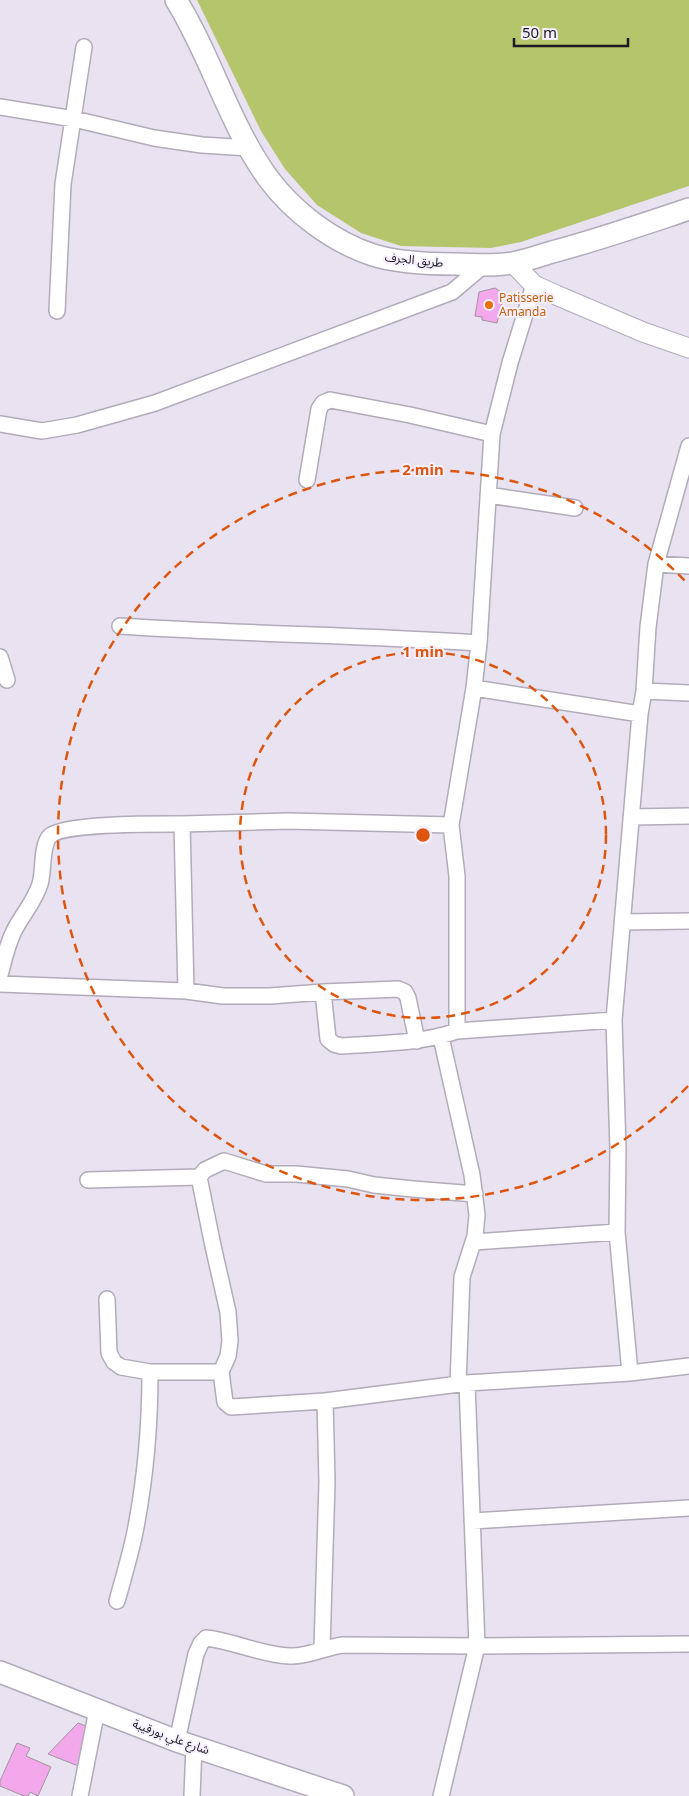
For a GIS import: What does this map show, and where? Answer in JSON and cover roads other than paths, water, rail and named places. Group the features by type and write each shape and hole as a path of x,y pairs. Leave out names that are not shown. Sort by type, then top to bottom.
{"main road":[{"name":"طريق الجرف","path":"176,0 249,148 268,178 284,197 306,217 353,247 374,255 399,261 484,265 512,263 577,246 689,209"},
{"name":"شارع علي بورقيبة","path":"0,1672 186,1743 343,1796"}],"street":[{"path":"57,311 63,184 84,47"},
{"path":"0,107 74,119 154,138 202,145 249,148"},
{"path":"512,263 534,285 643,332 689,348"},
{"path":"0,424 42,431 77,425 155,403 452,292 484,265"},
{"path":"457,1031 457,876 450,825 474,688 479,643 492,434 510,363 534,285"},
{"path":"307,480 318,409 323,402 330,400 410,415 492,434"},
{"path":"630,1373 617,1232 618,1150 614,1020 640,714 644,691 648,627 656,564 689,446"},
{"path":"488,495 576,508"},
{"path":"656,564 689,566"},
{"path":"120,626 213,632 406,638 479,643"},
{"path":"0,657 7,680"},
{"path":"474,688 640,714"},
{"path":"644,691 689,693"},
{"path":"631,816 689,816"},
{"path":"0,975 14,931 33,900 40,884 46,843 49,836 56,832 95,826 288,821 450,825"},
{"path":"182,824 186,991"},
{"path":"622,922 689,922"},
{"path":"0,984 186,991 223,996 270,996 398,989 405,992 408,998 417,1041"},
{"path":"323,992 328,1039 340,1046 417,1041 441,1037 457,1031 614,1020"},
{"path":"441,1037 475,1194 477,1226 474,1242 462,1277 463,1383 472,1521 477,1646 441,1796"},
{"path":"88,1180 199,1177 205,1170 224,1162 266,1174 348,1179 393,1187 475,1194"},
{"path":"199,1177 228,1312 230,1340 228,1356 221,1372 225,1402 230,1407 325,1401 463,1383 630,1373 689,1366"},
{"path":"474,1242 617,1232"},
{"path":"107,1299 108,1354 121,1368 150,1372 221,1372"},
{"path":"117,1601 134,1537 143,1479 150,1421 150,1372"},
{"path":"322,1648 327,1482 325,1401"},
{"path":"472,1521 689,1508"},
{"path":"192,1796 186,1743 196,1654 203,1640 209,1638 288,1656 302,1655 322,1648 363,1644 477,1646 689,1644"},
{"path":"80,1796 96,1710"}],"place":[{"name":"Patisserie Amanda","path":"489,305"}]}
